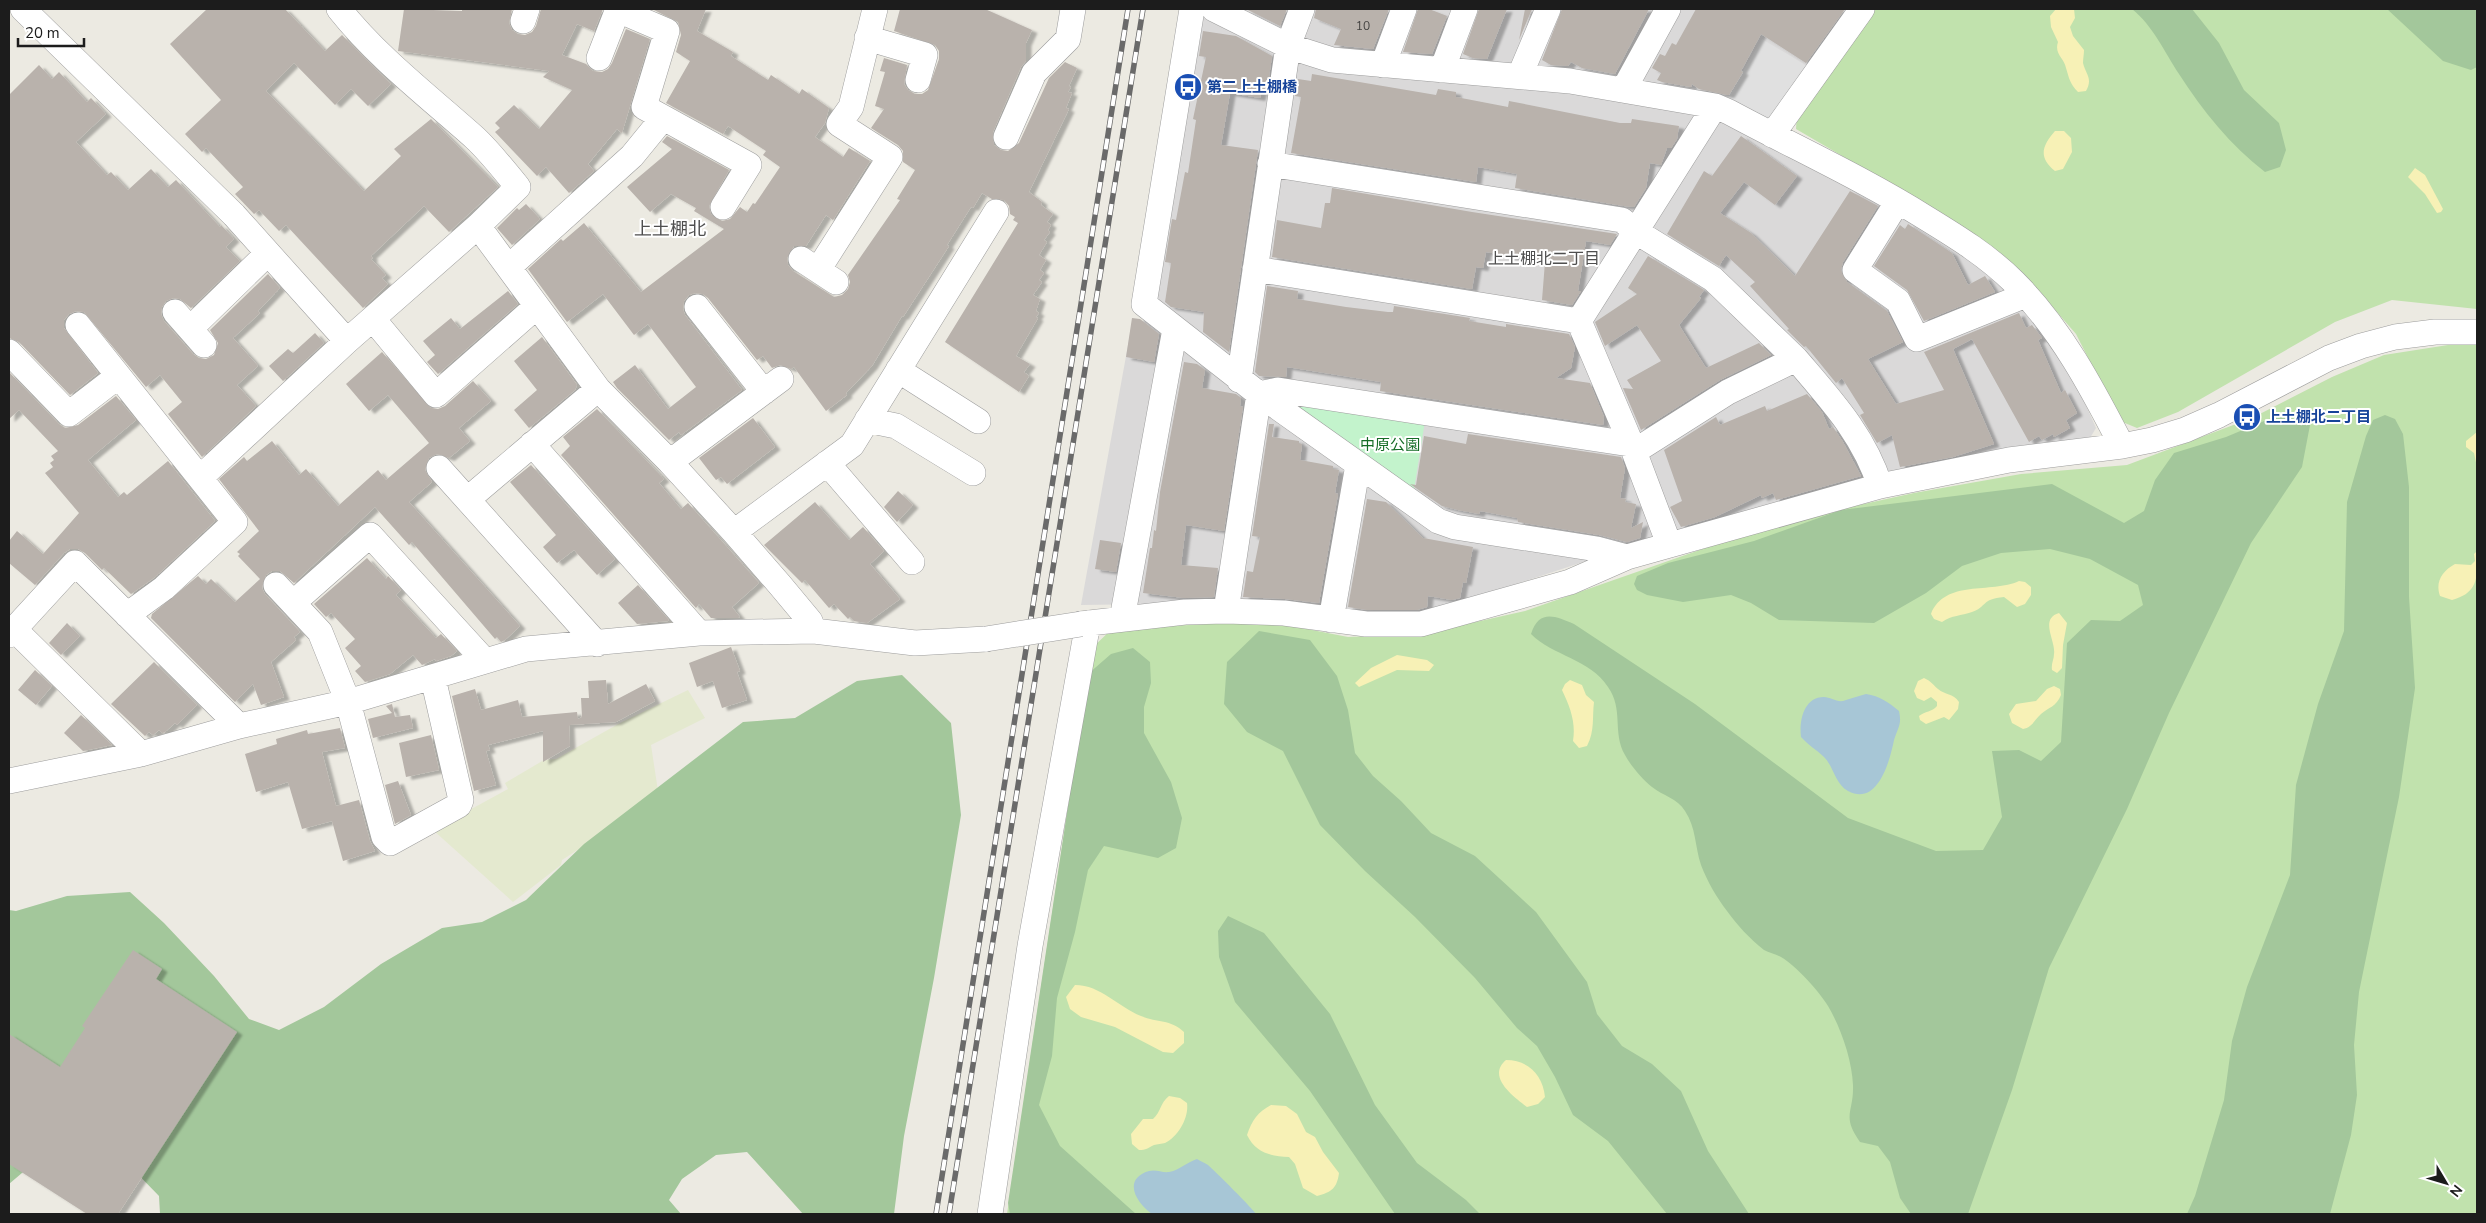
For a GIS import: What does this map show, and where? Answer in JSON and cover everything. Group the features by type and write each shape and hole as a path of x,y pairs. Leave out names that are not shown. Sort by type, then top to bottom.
{"street":[{"path":"9,15 15,9"},
{"path":"23,9 234,214 347,341"},
{"path":"201,477 347,341 478,226 518,186 476,140 356,31 339,9"},
{"path":"599,58 618,9 667,31 644,107 749,165 723,207"},
{"path":"818,270 890,157 839,124 851,107 875,9"},
{"path":"1006,137 1034,73 1068,39 1073,9"},
{"path":"1192,9 1144,304 1249,387 1438,521 1455,527 1597,549 1627,557"},
{"path":"1214,9 1288,46 1332,60 1520,75 1624,90 1715,106 1898,201 1980,252 2014,282 2055,330 2074,358 2122,446"},
{"path":"1226,611 1249,387 1255,269 1288,46 1302,9"},
{"path":"1383,65 1404,9"},
{"path":"1442,70 1465,9"},
{"path":"1520,75 1548,9"},
{"path":"1624,90 1668,9"},
{"path":"1772,135 1862,9"},
{"path":"867,38 925,55 918,80"},
{"path":"1579,321 1715,106"},
{"path":"509,266 632,156 663,118"},
{"path":"1270,164 1622,220 1635,231 1712,279 1796,359 1842,412 1858,436 1873,464 1880,486"},
{"path":"1898,201 1855,270 1898,301 1917,339 2026,295"},
{"path":"734,532 852,445 996,212"},
{"path":"478,226 598,389 670,462 734,532 810,621 814,631"},
{"path":"189,329 268,253"},
{"path":"1255,269 1579,321"},
{"path":"373,319 436,395 537,306"},
{"path":"670,462 772,385 697,307"},
{"path":"1579,321 1632,446 1669,544"},
{"path":"78,325 235,522 164,588 127,615"},
{"path":"1122,619 1175,329"},
{"path":"9,781 141,754 239,726 348,702 526,649 597,644 699,633 814,631 915,644 986,639 1084,623 1185,612 1226,611 1284,614 1366,624 1421,624 1570,582 1627,557 1669,544 1880,486 2009,460 2122,446 2185,430 2257,397 2329,358 2361,346 2395,337 2477,332"},
{"path":"9,352 69,414 118,376"},
{"path":"1249,387 1632,446 1643,446 1728,392 1796,359"},
{"path":"898,370 978,421"},
{"path":"468,499 598,389"},
{"path":"867,420 896,426 973,473"},
{"path":"532,444 699,633"},
{"path":"827,463 912,562"},
{"path":"1332,620 1358,466"},
{"path":"439,468 597,644"},
{"path":"293,603 370,534 484,660"},
{"path":"141,754 11,632 75,563 239,726"},
{"path":"276,585 320,632 348,702 384,837 390,843 459,805 461,800 433,678"},
{"path":"990,1214 1032,936 1084,623"}],"shaded area":[{"path":"1200,9 1868,9 1771,135 1979,259 2028,309 2069,367 2096,428 2090,438 1878,473 1656,538 1422,615 1222,603 1081,605 1132,323 1147,320 1203,18"},
{"path":"1762,39 1812,69 1775,119 1766,120 1724,104"}],"green space":[{"path":"1876,9 2477,9 2477,309 2392,300 2335,322 2178,412 2137,428 2120,421 2076,334 2042,295 1921,202 1796,129 1797,113"},
{"path":"2132,9 2192,9 2219,43 2244,90 2279,123 2286,150 2280,167 2265,172 2229,139 2198,101 2152,31"},
{"path":"2387,9 2477,9 2477,67 2471,70 2443,61"},
{"path":"2448,345 2477,345 2477,1214 1007,1214 1092,648 1112,629 1266,621 1348,637 1422,634 1525,611 1714,545 1818,514 1914,493 2021,474 2127,465 2252,418 2332,377 2384,355"},
{"name":"中原公園","path":"1291,403 1425,421 1413,496"},
{"path":"2281,414 2310,425 2302,467 2251,543 2169,713 2127,809 2049,968 2012,1090 1968,1214 1911,1214 1900,1198 1890,1162 1878,1146 1860,1142 1851,1126 1852,1075 1841,1034 1828,1006 1807,979 1787,961 1764,950 1731,916 1716,895 1703,871 1689,817 1678,803 1648,784 1625,755 1619,738 1616,704 1608,687 1591,670 1550,648 1531,634 1534,626 1538,621 1548,617 1554,617 1574,624 1695,704 1848,818 1936,851 1983,850 2002,817 1992,751 2019,750 2041,761 2061,742 2067,643 2091,620 2120,621 2143,605 2138,585 2090,559 2050,549 2001,553 1962,566 1926,593 1874,623 1779,620 1751,603 1731,595 1683,602 1647,595 1637,590 1634,584 1637,576 1668,563 1754,541 1841,510 2052,484 2124,523 2144,511 2155,480 2174,453 2226,437"},
{"path":"2385,415 2395,419 2403,434 2409,487 2409,597 2415,688 2399,797 2359,992 2354,1045 2357,1095 2351,1135 2330,1214 2187,1214 2195,1196 2224,1100 2232,1041 2247,987 2290,875 2296,785 2318,704 2344,631 2347,502 2366,436 2373,420"},
{"path":"1259,631 1310,640 1337,676 1348,710 1355,753 1373,776 1401,801 1431,833 1475,856 1536,912 1587,982 1597,1014 1622,1046 1652,1064 1681,1091 1708,1151 1749,1214 1667,1214 1608,1141 1573,1115 1555,1077 1537,1046 1517,1028 1475,978 1320,825 1283,751 1247,732 1224,704 1227,662"},
{"path":"1133,648 1150,662 1151,683 1144,707 1144,733 1171,782 1182,818 1176,848 1158,858 1104,846 1088,870 1075,932 1057,998 1052,1056 1039,1105 1060,1146 1136,1214 1010,1214 1008,1203 1088,674 1111,654"},
{"path":"902,675 951,723 961,815 934,978 904,1136 894,1214 803,1214 747,1152 716,1155 682,1179 669,1200 681,1214 160,1214 159,1196 122,1158 42,1156 9,1184 9,910 16,911 67,896 130,892 164,923 214,976 249,1019 279,1030 324,1007 381,964 442,928 482,922 526,900 584,844 743,722 795,718 857,681"},
{"path":"688,690 705,718 651,745 658,791 610,829 562,860 561,865 513,902 433,830 508,789 505,783 544,760 556,759 620,723"},
{"path":"1228,916 1264,933 1330,1014 1375,1105 1417,1163 1466,1200 1480,1214 1395,1214 1310,1091 1235,1002 1219,957 1218,931"}],"sand":[{"path":"2056,9 2074,9 2075,18 2070,27 2073,36 2084,50 2083,63 2089,80 2086,91 2078,92 2073,86 2058,53 2058,42 2051,27 2050,16"},
{"path":"2055,131 2064,131 2071,138 2072,152 2063,169 2055,171 2046,161 2044,151 2047,142"},
{"path":"2415,168 2425,175 2443,209 2441,212 2437,213 2425,194 2408,177"},
{"path":"2477,432 2477,467 2474,453 2466,447 2466,441"},
{"path":"2477,551 2477,568 2472,588 2461,597 2452,600 2440,596 2438,586 2446,570 2455,564 2471,565 2475,561 2474,554"},
{"path":"2019,581 2025,582 2031,587 2031,595 2025,604 2017,607 2004,597 1991,599 1977,610 1949,618 1942,622 1934,619 1931,614 1938,603 1947,596 1970,589 2008,585"},
{"path":"2059,613 2067,623 2063,645 2062,668 2057,673 2052,670 2054,649 2049,625 2053,616"},
{"path":"1397,655 1427,660 1434,665 1429,671 1397,670 1359,687 1355,683 1371,668"},
{"path":"1924,678 1959,702 1958,709 1949,720 1944,717 1926,724 1920,720 1919,716 1937,706 1937,702 1931,697 1924,701 1917,698 1914,691 1918,681"},
{"path":"1570,680 1582,685 1586,695 1594,702 1590,740 1587,746 1579,748 1573,741 1574,727 1572,715 1562,690"},
{"path":"2054,686 2060,689 2061,695 2055,704 2026,728 2023,729 2012,723 2009,714 2016,704 2036,701 2047,689"},
{"path":"1075,985 1101,992 1141,1016 1174,1025 1184,1032 1184,1043 1173,1053 1163,1052 1115,1027 1081,1017 1070,1009 1066,997"},
{"path":"1506,1060 1527,1066 1538,1076 1544,1089 1545,1097 1538,1104 1527,1107 1504,1086 1500,1080 1499,1073 1501,1066"},
{"path":"1169,1096 1180,1098 1187,1103 1185,1120 1182,1126 1175,1136 1165,1143 1139,1150 1132,1144 1131,1134 1143,1119 1153,1119"},
{"path":"1271,1105 1286,1106 1297,1114 1306,1132 1315,1137 1323,1152 1339,1173 1333,1189 1317,1196 1303,1188 1295,1164 1289,1157 1276,1156 1259,1150 1251,1141 1247,1135 1253,1121"}],"water":[{"path":"1866,694 1880,698 1899,711 1900,720 1886,769 1881,779 1867,793 1858,794 1848,791 1840,784 1824,757 1801,737 1801,724 1807,706 1817,698 1826,697 1843,701"},
{"path":"1197,1159 1208,1165 1256,1214 1152,1214 1141,1204 1134,1191 1134,1185 1141,1175 1149,1171 1172,1171"}],"building":[{"path":"207,9 285,9 325,51 342,35 391,84 368,106 351,89 335,105 294,63 266,91 364,191 401,156 394,149 431,119 498,187 449,232 424,206 371,256 373,258 371,259 386,275 382,278 388,284 363,308 286,225 279,231 259,210 254,214 235,194 243,187 206,148 202,152 185,134 221,100 170,44"},
{"path":"404,9 462,11 462,9 512,9 509,23 512,30 518,34 525,35 532,32 536,26 541,9 603,9 594,31 577,24 562,55 586,64 593,71 602,72 608,69 612,63 626,29 650,39 622,133 617,129 588,164 594,171 569,193 546,167 537,176 495,132 500,128 495,123 514,105 539,129 572,90 543,77 549,71 398,51"},
{"path":"652,9 706,9 697,31 733,52 731,56 768,80 771,75 799,94 802,89 829,108 825,123 815,137 843,157 849,148 870,161 833,220 826,215 806,246 794,246 787,258 788,265 793,271 834,297 842,295 848,289 850,282 848,275 900,200 897,199 915,170 903,162 903,151 898,145 871,128 884,109 875,106 885,72 880,71 884,58 907,65 904,84 908,90 915,94 922,94 928,90 939,59 939,51 935,45 894,31 900,9 985,9 1032,30 1026,43 1026,61 1021,67 993,132 994,145 1001,150 1008,151 1019,143 1049,78 1065,62 1077,68 1069,86 1071,87 1068,92 1072,93 1066,108 1069,109 1029,192 1053,214 1047,222 1051,225 1048,230 1050,232 1044,240 1047,242 1039,255 1046,260 1040,270 1044,273 1039,280 1042,282 1033,295 1040,299 1036,311 1039,313 1036,317 1038,318 1016,356 1030,364 1024,372 1029,376 1019,392 945,342 1018,223 1013,220 1015,217 1010,214 1009,206 1004,200 992,199 982,193 973,208 971,207 947,245 949,246 902,316 872,366 846,393 847,395 826,411 794,367 791,369 780,365 772,368 763,356 757,360 708,298 703,294 695,293 689,295 684,301 683,309 685,315 742,390 681,435 679,432 669,440 617,388 613,382 635,365 668,409 696,387 648,324 634,335 603,294 567,322 528,269 561,239 563,241 584,223 641,292 724,229 694,211 696,208 671,194 650,212 627,187 672,149 662,142 667,136 729,170 709,206 711,214 722,221 730,219 740,207 747,212 753,203 755,204 780,167 763,155 766,151 728,126 723,134 666,103 690,61 676,52 681,35 678,22"},
{"path":"1246,9 1287,9 1280,26"},
{"path":"1316,9 1389,9 1373,49 1334,45 1341,29 1314,18"},
{"path":"1418,9 1429,9 1447,16 1432,54 1403,52"},
{"path":"1479,9 1507,9 1487,59 1473,58 1463,54"},
{"path":"1525,9 1532,9 1519,40"},
{"path":"1562,9 1649,9 1615,74 1582,68 1571,62 1568,66 1551,65 1542,60"},
{"path":"1696,9 1845,9 1806,63 1761,34 1741,71 1743,72 1729,95 1727,95 1699,89 1692,84 1691,87 1662,82 1657,80 1661,73 1652,68 1660,54 1665,56 1672,43 1676,45"},
{"path":"1203,31 1236,36 1272,56 1267,91 1262,90 1260,98 1230,93 1221,145 1258,150 1229,352 1203,332 1204,312 1171,307 1165,302 1171,263 1165,262 1172,219 1176,220 1185,172 1188,173 1196,120 1193,119 1206,57 1199,56"},
{"path":"39,65 52,79 59,72 87,102 91,98 106,114 76,142 107,175 111,172 128,190 151,169 168,187 176,180 220,227 221,225 234,239 226,247 240,261 191,308 180,299 173,298 166,301 162,307 161,314 164,321 193,354 199,358 206,359 214,355 218,343 210,330 268,274 280,288 258,311 260,313 233,338 258,366 237,385 256,406 202,457 168,414 182,402 160,375 146,387 84,312 76,311 69,314 64,320 64,328 98,373 70,395 19,342 9,338 9,95"},
{"path":"1312,74 1436,95 1438,89 1456,92 1456,97 1508,107 1509,101 1620,123 1631,123 1632,119 1679,126 1677,139 1671,148 1667,148 1661,165 1650,163 1646,188 1634,207 1515,188 1517,174 1478,167 1476,182 1291,153 1301,97 1295,96 1298,79 1311,81"},
{"path":"1741,136 1797,176 1775,205 1744,182 1720,213 1751,233 1795,276 1850,191 1878,206 1843,262 1841,270 1847,282 1887,311 1903,342 1868,359 1896,404 1944,390 1924,352 2019,313 2026,328 2032,325 2042,338 2038,340 2061,393 2065,390 2077,413 2066,420 2070,428 2054,437 2053,434 2042,440 2039,436 2029,442 1972,339 1953,349 1994,444 1953,457 1900,467 1892,435 1877,443 1860,415 1864,413 1842,378 1836,383 1806,346 1804,347 1787,330 1789,329 1750,286 1755,282 1726,255 1719,266 1667,234 1704,171 1712,176"},
{"path":"1332,188 1617,234 1610,245 1586,241 1578,291 1581,291 1572,305 1542,300 1545,262 1486,252 1483,268 1476,267 1472,289 1272,257 1277,220 1321,228 1325,203 1330,203"},
{"path":"526,204 540,219 512,245 497,228 517,208 519,210"},
{"path":"1908,224 1952,253 1968,285 1985,276 1995,292 1924,321 1907,290 1874,266 1900,225 1905,229"},
{"path":"1648,256 1704,290 1699,297 1701,298 1679,325 1706,368 1759,343 1771,355 1720,380 1641,430 1623,388 1633,389 1627,380 1661,361 1637,325 1605,346 1595,322 1637,294 1628,288"},
{"path":"1267,286 1298,291 1297,299 1346,307 1393,312 1394,306 1470,318 1469,321 1506,327 1506,324 1569,334 1575,347 1571,368 1556,378 1590,383 1604,417 1603,425 1380,391 1381,382 1287,367 1286,377 1259,376 1255,372"},
{"path":"508,291 518,304 438,374 427,362 435,355 423,341 451,318 460,329"},
{"path":"1132,318 1140,319 1159,334 1154,362 1126,357"},
{"path":"315,333 324,343 283,381 269,366 288,349 293,353"},
{"path":"542,337 577,385 575,390 529,428 514,410 537,390 514,361"},
{"path":"382,352 431,408 438,409 445,406 473,381 491,401 459,428 470,441 449,458 437,454 429,458 425,470 432,482 409,502 520,626 505,640 501,642 497,637 495,639 412,542 409,545 375,507 294,583 280,571 272,571 266,575 262,588 265,594 300,632 294,637 296,640 271,662 284,697 261,705 253,684 235,702 151,618 152,614 198,576 206,584 211,579 235,602 260,579 238,556 240,554 237,552 259,531 219,479 244,457 247,461 272,441 299,475 306,469 338,506 378,470 386,480 429,443 388,395 369,411 346,384"},
{"path":"1184,362 1197,364 1205,370 1202,388 1236,394 1241,398 1240,406 1243,407 1224,531 1186,525 1181,565 1218,568 1214,597 1184,598 1143,593 1150,548 1152,548 1154,530 1156,531 1160,492"},
{"path":"9,372 65,428 78,425 116,396 136,420 88,460 118,497 124,492 127,495 168,461 215,521 155,577 131,594 104,568 102,570 85,553 78,549 70,549 64,553 35,585 9,563 9,541 17,531 43,554 79,513 45,473 53,467 50,463 54,460 51,456 58,451 19,410 9,419"},
{"path":"1807,394 1822,412 1829,429 1833,427 1843,442 1861,476 1776,500 1773,493 1762,498 1761,495 1715,517 1681,527 1670,507 1682,501 1664,450 1716,417 1720,425 1765,406 1767,411"},
{"path":"597,409 664,479 659,483 681,509 688,503 759,583 732,607 740,617 711,618 699,604 696,608 561,455 570,446 563,437"},
{"path":"753,418 775,447 727,484 721,477 716,480 699,458"},
{"path":"1269,424 1274,424 1272,437 1299,441 1302,444 1300,460 1333,466 1333,469 1339,470 1335,493 1338,494 1319,603 1243,597 1247,571 1253,572 1260,537 1252,536"},
{"path":"1468,434 1621,457 1625,468 1620,498 1626,499 1625,502 1636,504 1631,528 1643,522 1640,538 1627,542 1599,535 1518,522 1517,518 1480,511 1479,514 1458,510 1442,506 1410,484 1416,485 1424,436 1466,444"},
{"path":"531,465 615,559 597,575 574,550 557,563 543,547 556,535 510,482"},
{"path":"898,491 913,505 897,522 884,507"},
{"path":"1367,499 1386,502 1423,538 1473,547 1466,583 1463,582 1460,598 1452,600 1428,596 1427,607 1417,610 1367,610 1348,607"},
{"path":"815,502 849,540 863,527 884,551 870,564 900,599 867,623 854,621 850,617 848,619 834,604 829,608 805,580 802,583 764,545"},
{"path":"1100,540 1121,543 1116,572 1095,569"},
{"path":"367,558 386,579 388,576 401,590 396,595 436,638 441,634 457,651 451,656 436,661 435,659 422,665 413,655 390,674 365,682 355,671 361,666 345,648 355,639 331,613 326,617 314,604"},
{"path":"638,585 668,621 637,624 618,603"},
{"path":"67,623 80,636 61,655 49,643"},
{"path":"731,647 740,671 737,672 747,700 722,708 713,681 697,687 689,663"},
{"path":"154,662 197,705 177,725 175,723 165,732 162,733 159,730 153,735 149,732 145,736 111,704"},
{"path":"35,670 52,686 36,705 18,690"},
{"path":"606,680 608,704 646,684 655,701 616,722 569,725 570,746 543,762 543,731 488,745 490,750 486,751 496,785 474,791 452,696 475,689 481,710 518,700 522,717 577,712 578,719 582,717 581,698 589,698 588,681"},
{"path":"392,704 395,717 410,715 413,728 373,738 368,719 392,713 386,706"},
{"path":"81,715 112,745 83,751 64,733"},
{"path":"340,728 345,748 322,752 336,806 359,800 370,841 375,851 343,861 332,821 302,829 288,782 256,792 245,754 277,744 276,739 307,730 308,734"},
{"path":"431,735 439,770 406,777 399,743"},
{"path":"398,781 411,815 395,824 385,785"},
{"path":"133,950 162,969 156,979 237,1032 118,1214 87,1214 9,1164 9,1034 60,1067 85,1028 82,1026"}],"railway":[{"path":"936,1214 1128,9"},
{"path":"949,1214 1143,9"}],"place":[{"name":"第二上土棚橋","path":"1188,87"},
{"name":"上土棚北二丁目","path":"2247,417"}],"district":[{"name":"上土棚北","path":"670,229"},
{"name":"上土棚北二丁目","path":"1544,258"}]}
